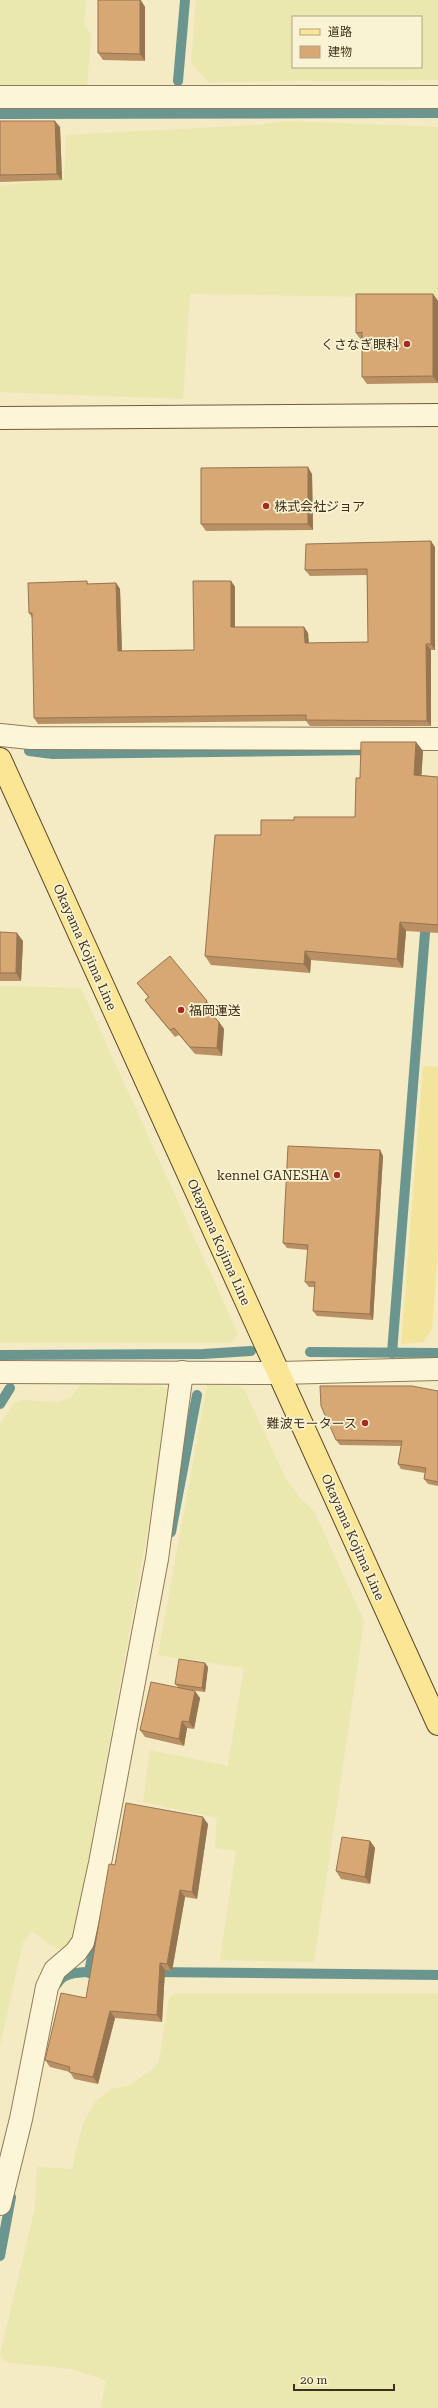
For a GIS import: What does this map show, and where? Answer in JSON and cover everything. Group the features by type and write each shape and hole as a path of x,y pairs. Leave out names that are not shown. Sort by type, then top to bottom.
{"main road":[{"name":"Okayama Kojima Line","path":"0,759 438,1724"}],"street":[{"path":"0,97 438,96"},
{"path":"0,418 438,415"},
{"path":"0,735 30,738 233,740 438,739"},
{"path":"0,1372 279,1373 438,1369"},
{"path":"0,2204 21,2119 47,1987 54,1970 76,1952 84,1935 157,1560 182,1372"}],"shaded area":[{"path":"0,0 86,0 84,25 91,35 87,85 0,85"},
{"path":"196,0 438,0 438,80 208,82 191,63"},
{"path":"286,121 438,127 438,298 190,294 183,399 0,392 0,186 64,178 66,135 258,125"},
{"path":"0,986 81,988 238,1334 230,1343 0,1343"},
{"path":"81,1385 157,1385 169,1389 170,1401 163,1429 159,1467 78,1916 69,1944 61,1950 52,1946 32,1931 23,1942 0,2046 0,1424 14,1403 21,1400 60,1402 71,1397"},
{"path":"207,1385 238,1386 244,1389 287,1481 300,1498 314,1511 364,1621 314,1962 220,1960 236,1851 215,1848 217,1818 143,1802 150,1750 228,1766 244,1668 158,1655"},
{"path":"438,1993 438,2408 101,2408 106,2380 71,2369 5,2362 0,2354 35,2208 37,2167 72,2169 83,2123 96,2101 111,2089 128,2086 152,2070 159,2061 169,1999 173,1994"}],"sand":[{"path":"423,1066 438,1067 438,1250 432,1330 423,1342 401,1344"}],"building":[{"path":"98,0 140,0 140,54 98,53"},
{"path":"0,121 55,121 57,174 0,175"},
{"name":"くさなぎ眼科","path":"356,294 433,294 433,376 362,377 362,332 356,333"},
{"name":"株式会社ジョア","path":"308,467 308,524 201,524 201,468"},
{"path":"431,541 431,644 426,644 427,721 306,720 306,715 34,718 32,613 29,613 28,583 87,581 87,584 116,583 118,651 194,650 193,581 231,581 231,627 304,627 305,643 368,642 367,569 305,570 306,544"},
{"path":"361,742 416,742 414,775 438,777 438,925 400,922 397,959 305,951 304,964 205,956 215,835 261,835 261,820 294,820 294,817 355,817 356,778 360,778"},
{"path":"0,932 17,933 16,973 0,973"},
{"name":"福岡運送","path":"170,956 207,1001 203,1005 219,1022 217,1048 190,1047 174,1028 170,1030 145,1000 149,997 137,983"},
{"path":"288,1146 380,1150 370,1314 313,1311 315,1282 305,1282 308,1245 283,1243"},
{"path":"320,1386 412,1386 438,1391 438,1482 424,1479 426,1468 398,1464 402,1441 336,1440 321,1406"},
{"path":"179,1659 205,1663 202,1688 175,1684"},
{"path":"151,1682 195,1691 189,1722 182,1721 179,1739 140,1730"},
{"path":"126,1803 203,1817 192,1892 180,1890 167,1964 160,1963 157,2015 110,2011 93,2077 69,2072 70,2067 45,2060 61,1993 86,1998 109,1864 115,1865"},
{"path":"342,1837 370,1841 365,1877 336,1871"}],"waterway":[{"path":"178,81 185,0"},
{"path":"0,114 438,113"},
{"path":"29,751 53,754 373,750"},
{"path":"392,1353 426,920"},
{"path":"0,1355 203,1354 251,1351"},
{"path":"310,1352 438,1353"},
{"path":"0,1404 10,1388"},
{"path":"171,1532 197,1395"},
{"path":"89,1973 97,1929"},
{"path":"57,1984 60,1979 71,1974 103,1972"},
{"path":"151,1972 438,1975"},
{"path":"0,2256 11,2197"}],"place":[{"name":"くさなぎ眼科","path":"407,344"},
{"name":"株式会社ジョア","path":"266,506"},
{"name":"福岡運送","path":"181,1010"},
{"name":"kennel GANESHA","path":"337,1175"},
{"name":"難波モータース","path":"365,1423"}]}
